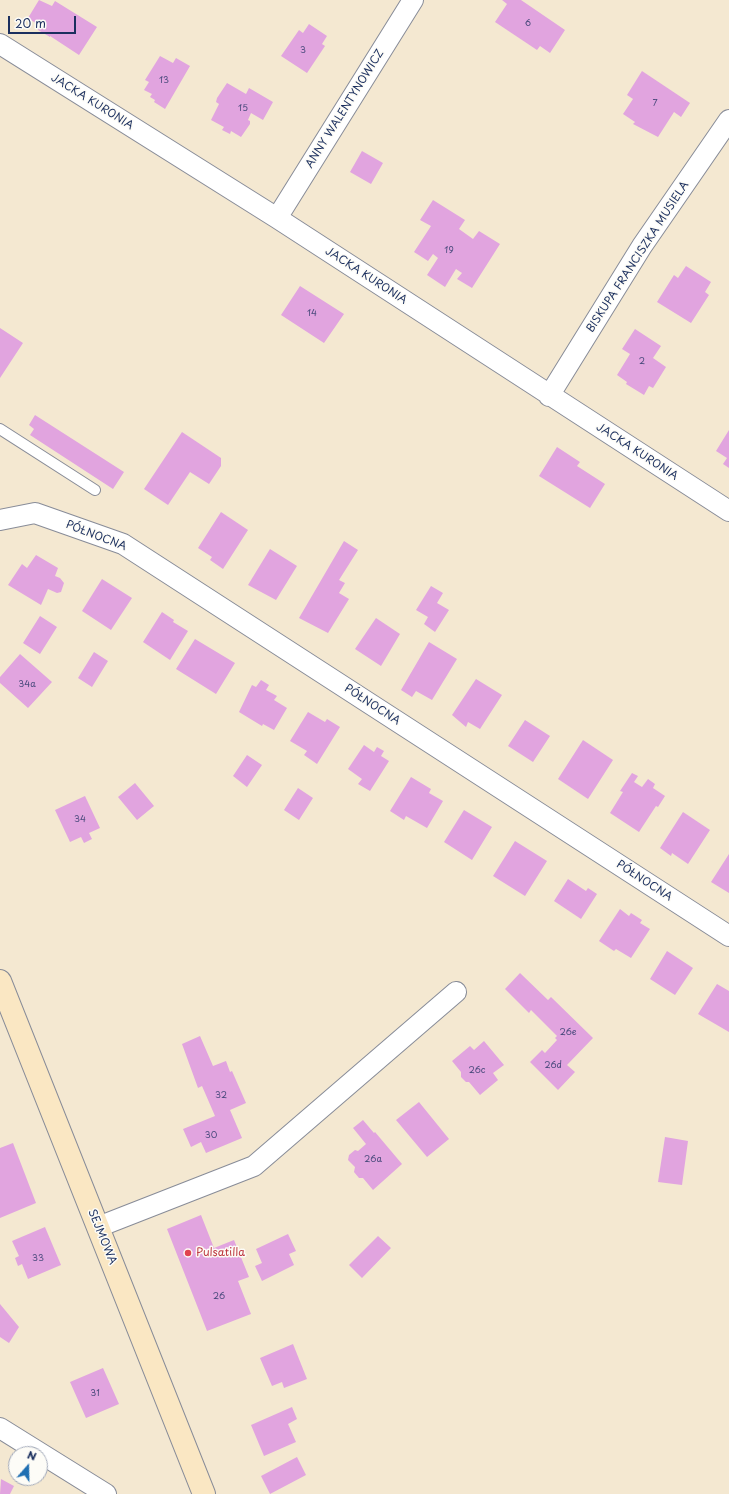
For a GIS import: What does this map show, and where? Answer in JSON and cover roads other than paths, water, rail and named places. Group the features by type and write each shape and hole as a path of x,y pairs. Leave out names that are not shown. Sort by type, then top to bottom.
{"main road":[{"name":"SEJMOWA","path":"0,981 204,1494"}],"street":[{"name":"ANNY WALENTYNOWICZ","path":"277,218 413,0"},
{"name":"JACKA KURONIA","path":"0,44 277,218 549,396 729,511"},
{"name":"BISKUPA FRANCISZKA MUSIELA","path":"549,396 642,246 729,120"},
{"name":"PÓŁNOCNA","path":"0,520 35,513 123,544 729,936"},
{"path":"98,1228 254,1166 456,992"},
{"path":"0,1428 106,1494"}],"lane":[{"path":"0,429 95,490"}],"place":[{"name":"Pulsatilla","path":"188,1253"}]}
